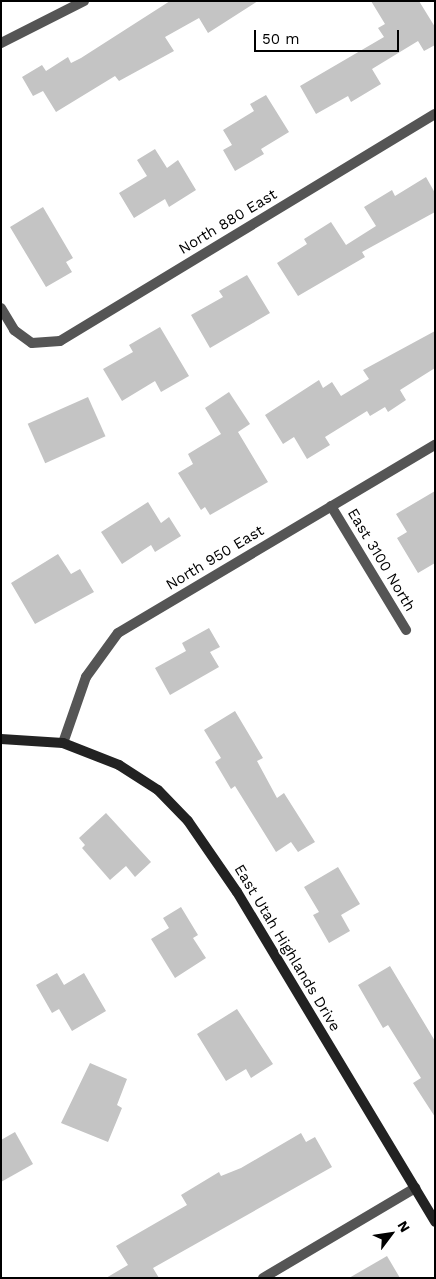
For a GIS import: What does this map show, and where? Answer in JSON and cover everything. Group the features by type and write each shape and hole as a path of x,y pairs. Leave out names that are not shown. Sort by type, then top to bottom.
{"street":[{"path":"1,43 84,1"},
{"name":"North 880 East","path":"1,308 14,330 32,343 60,341 435,114"},
{"name":"North 950 East","path":"62,743 86,677 118,632 435,445"},
{"name":"East 3100 North","path":"331,506 406,630"},
{"name":"East Utah Highlands Drive","path":"1,739 62,743 119,765 158,790 188,820 236,892 435,1222"},
{"path":"263,1278 415,1188"}],"building":[{"path":"170,1 258,1 208,33 199,18 165,37 174,51 119,81 115,76 56,112 43,91 33,96 22,77 42,65 46,71 68,57 71,63 81,58"},
{"path":"371,1 419,1 435,27 435,45 424,51 418,41 372,69 381,84 351,102 348,96 316,114 300,86 384,37 378,28 385,24"},
{"path":"266,95 289,132 261,149 264,154 235,171 223,150 232,145 223,130 254,111 250,104"},
{"path":"155,149 167,168 178,160 196,190 169,207 165,199 134,218 119,193 147,176 137,160"},
{"path":"426,177 435,193 435,212 362,252 365,257 298,296 277,263 307,244 304,239 331,222 346,245 376,226 364,207 392,190 395,196"},
{"path":"43,207 73,258 66,262 72,272 46,287 10,227"},
{"path":"247,275 270,313 210,348 191,315 223,297 219,291"},
{"path":"160,327 189,376 161,392 155,381 122,401 103,369 133,352 129,345"},
{"path":"435,331 435,368 400,390 406,400 388,412 385,407 370,416 367,411 325,437 330,445 307,459 294,437 283,444 265,415 319,380 323,388 332,382 341,396 369,379 363,370"},
{"path":"229,392 250,424 238,432 268,482 210,515 205,507 201,510 178,473 193,464 188,454 221,434 205,408"},
{"path":"88,397 105,436 45,463 28,424"},
{"path":"435,491 435,563 418,573 397,538 407,532 396,514"},
{"path":"148,502 161,523 169,517 181,536 155,552 151,545 122,564 101,532"},
{"path":"58,554 71,574 80,569 94,592 35,624 11,583"},
{"path":"209,628 220,647 210,652 219,667 170,695 155,668 186,651 182,643"},
{"path":"235,711 263,758 257,761 277,798 284,793 315,842 298,852 291,842 276,852 235,786 231,789 215,762 221,758 204,730"},
{"path":"106,813 151,862 135,877 126,866 110,880 82,848 85,845 79,838"},
{"path":"338,867 360,904 341,915 350,931 329,943 313,915 319,912 304,887"},
{"path":"181,907 198,935 193,938 206,958 175,978 151,939 169,928 163,918"},
{"path":"390,966 435,1041 435,1117 413,1083 421,1078 388,1025 383,1028 358,985"},
{"path":"57,973 64,985 84,973 106,1011 72,1031 59,1009 52,1013 36,985"},
{"path":"237,1009 273,1064 251,1078 246,1069 226,1081 197,1034"},
{"path":"90,1063 127,1079 117,1105 122,1108 108,1142 61,1123"},
{"path":"15,1132 33,1164 1,1182 1,1140"},
{"path":"301,1133 306,1142 315,1137 332,1167 153,1268 159,1278 106,1278 128,1265 116,1246 187,1205 181,1195 219,1172 221,1176 241,1168"},
{"path":"387,1256 400,1278 349,1278"}]}
